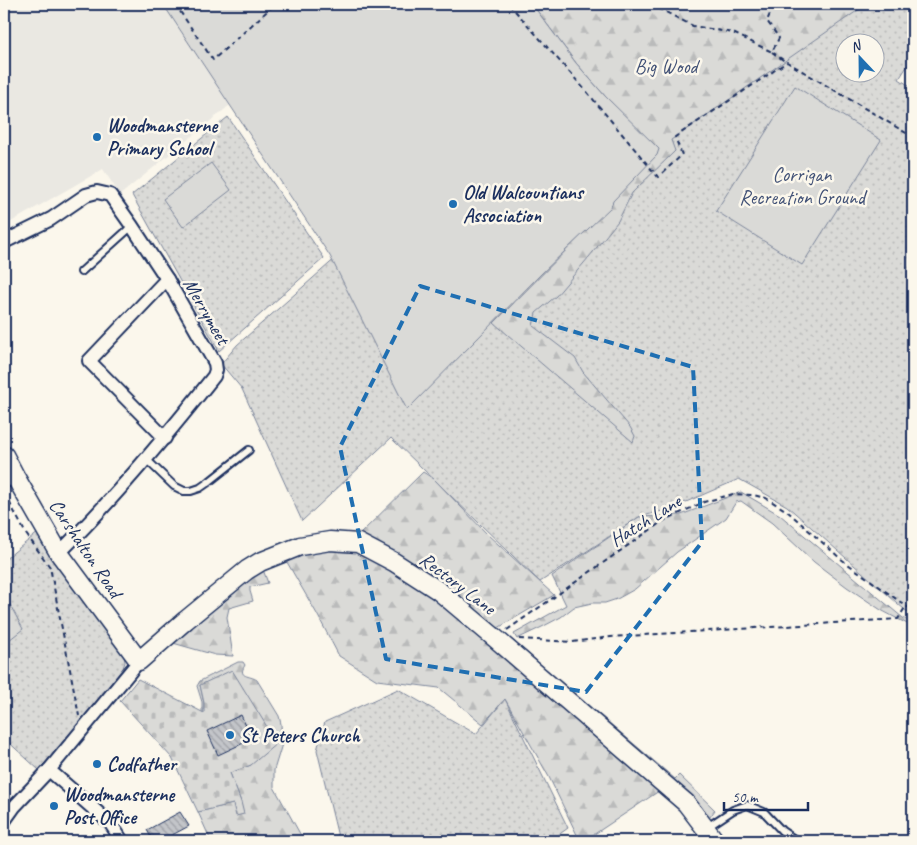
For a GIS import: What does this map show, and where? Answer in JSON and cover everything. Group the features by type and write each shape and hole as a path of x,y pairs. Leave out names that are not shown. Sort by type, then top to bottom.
{"main road":[{"name":"Carshalton Road","path":"4,455 10,482 59,553 139,661"},
{"name":"Rectory Lane","path":"139,661 193,614 247,570 260,562 300,546 330,541 358,543 394,562 439,591 686,803 710,835"}],"street":[{"name":"Merrymeet","path":"4,242 51,220 86,195 97,192 110,195 167,279 215,363 216,370 214,376 165,438 92,521 59,553"},
{"path":"165,438 84,360 167,279"},
{"path":"4,821 14,807 50,770 139,661"},
{"path":"50,770 111,824 122,841"}],"lane":[{"path":"81,272 132,226"},
{"path":"146,459 174,486 184,491 192,491 210,481 249,450"},
{"path":"710,835 733,810 746,805 764,812 782,831 797,841"}],"path":[{"path":"175,4 213,60 275,4"},
{"path":"509,4 658,176 682,155 675,137 786,62"},
{"path":"650,4 693,26 733,33 772,52 913,137"},
{"path":"769,4 772,10 767,21 779,38 772,52"},
{"path":"4,492 26,534 50,567 82,731"},
{"name":"Hatch Lane","path":"495,638 663,521 704,502 733,494 766,498 787,511 840,559 913,610"},
{"path":"517,639 572,642 611,637 898,619 906,606"}],"highlighted area":[{"path":"420,286 693,367 702,542 586,692 386,659 340,447"}],"shaded area":[{"name":"Woodmansterne Primary School","path":"4,4 163,4 230,105 120,195 103,169 4,226"}],"green space":[{"name":"Old Walcountians Association","path":"163,4 532,4 576,63 605,96 659,149 657,155 613,201 611,207 541,274 407,410 330,256"},
{"name":"Corrigan Recreation Ground","path":"532,4 913,4 913,57 899,79 913,88 913,614 905,610 787,506 739,479 670,509 639,517 540,582 391,438 302,521 242,389 221,364 237,345 346,249 659,148 576,63"},
{"name":"Big Wood","path":"532,4 867,4 671,140 675,151 632,193 618,221 556,296 536,313 533,326 575,358 583,372 630,427 635,436 633,442 494,323 602,214 605,96 576,63"},
{"name":"Corrigan Recreation Ground","path":"795,86 881,140 802,265 716,211"},
{"path":"228,117 324,258 219,351 132,195"},
{"path":"211,163 231,190 183,227 163,199"},
{"path":"423,472 434,479 488,535 554,595 498,628 675,779 679,775 715,810 707,821 671,783 584,841 580,841 549,777 505,699 483,724 439,688 377,680 339,656 284,557 357,537"},
{"path":"741,492 780,515 903,618 913,623 913,627 881,610 847,587 814,562 772,523 741,501 736,502 726,518 677,552 635,589 605,603 592,603 574,607 561,617 517,639 514,634 566,605 552,576 639,517 681,515"},
{"path":"39,532 54,557 124,656 125,662 123,668 85,716 39,770 4,738 4,560"},
{"path":"262,567 268,583 250,587 253,601 229,608 227,617 233,656 215,655 173,643 190,627"},
{"path":"4,598 8,601 23,629 4,644"},
{"path":"238,662 243,662 245,665 243,674 245,676 257,680 279,716 282,744 274,770 274,787 304,841 211,841 198,812 241,802 230,773 251,765 200,685 204,703 204,714 202,712 202,702 197,686 200,681"},
{"path":"232,670 277,743 251,765 230,773 244,814 236,816 233,804 198,812 172,758 120,701 138,679 204,713 200,685"},
{"path":"398,689 476,734 505,699 568,828 550,841 339,841 317,750 325,722"}],"building":[{"name":"St Peters Church","path":"241,715 252,739 218,755 207,731"},
{"path":"180,812 189,826 161,841 153,841 147,830"}],"place":[{"name":"Woodmansterne Primary School","path":"97,137"},
{"name":"Old Walcountians Association","path":"453,204"},
{"name":"St Peters Church","path":"230,735"},
{"name":"Codfather","path":"97,764"},
{"name":"Woodmansterne Post Office","path":"54,806"}]}
